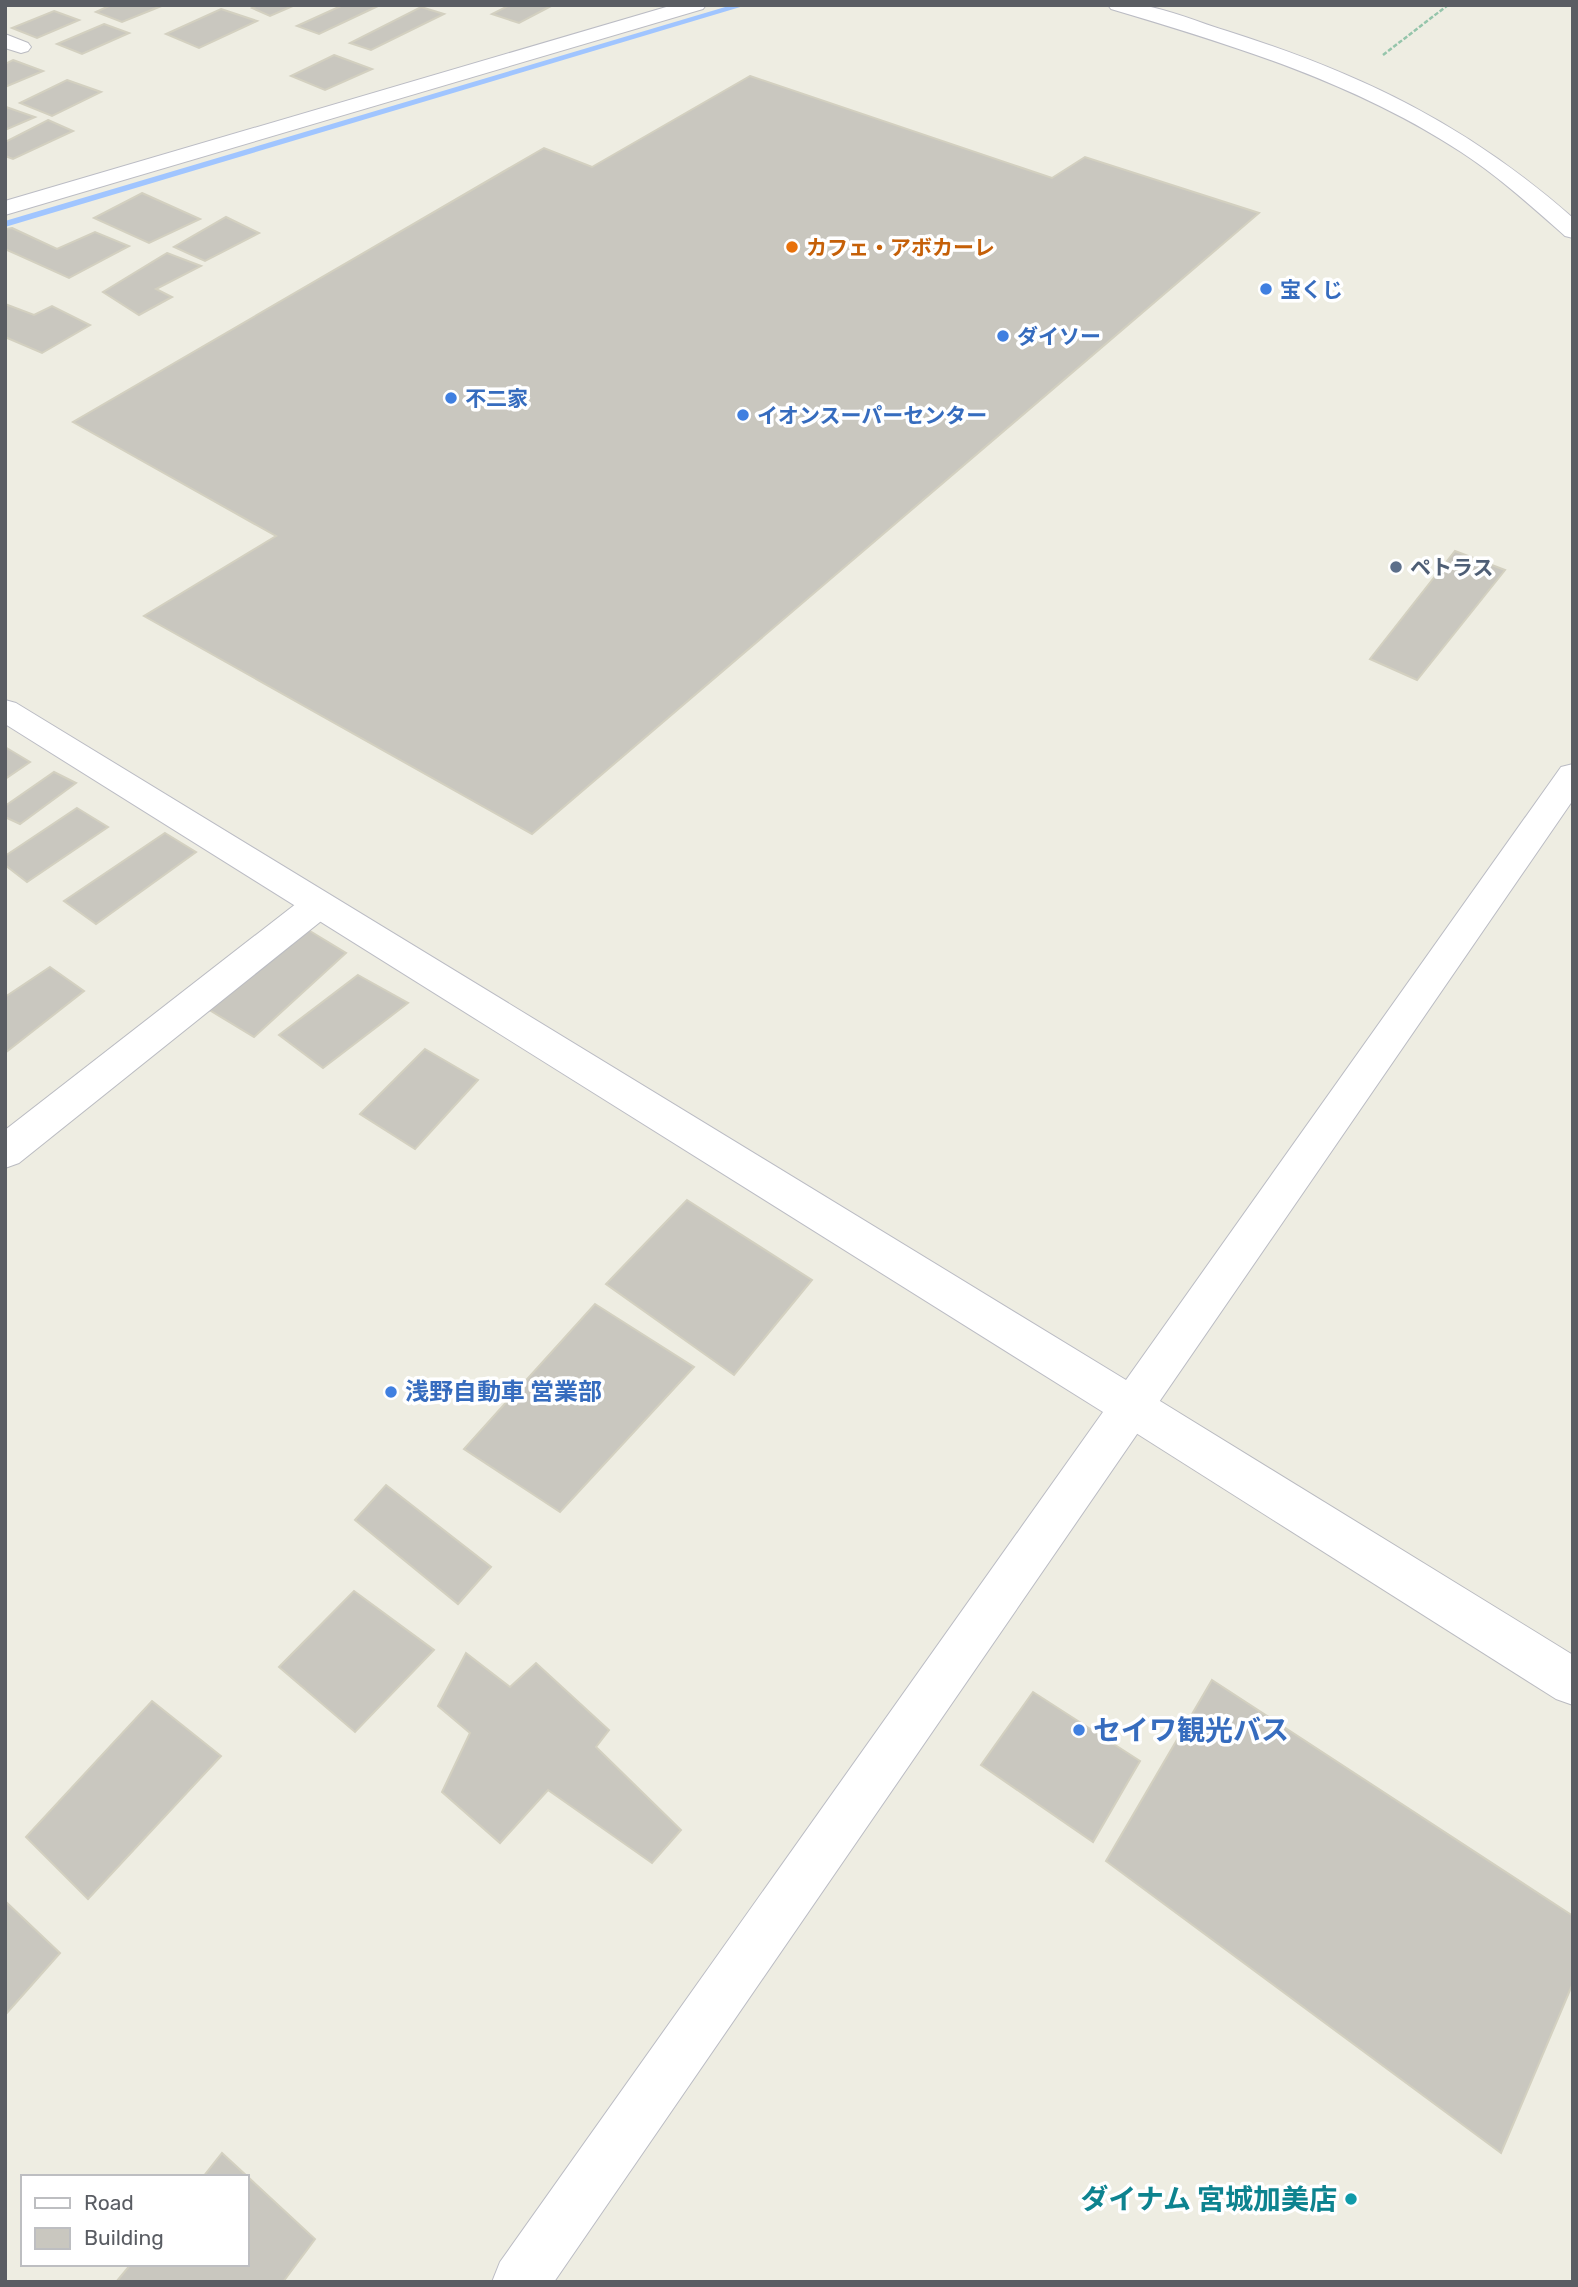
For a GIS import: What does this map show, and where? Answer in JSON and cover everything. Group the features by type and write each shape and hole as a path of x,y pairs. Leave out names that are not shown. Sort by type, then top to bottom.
{"street":[{"path":"5,208 696,5"},
{"path":"1118,5 1291,58 1349,82 1423,118 1490,159 1542,201 1573,231"},
{"path":"5,710 1573,1682"},
{"path":"520,2282 1573,775"},
{"path":"5,1152 318,905"}],"path":[{"path":"1349,82 1448,5"}],"building":[{"path":"111,5 164,5 122,22 96,12"},
{"path":"258,5 295,5 270,16 252,8"},
{"path":"343,5 378,6 319,34 297,26"},
{"path":"510,5 553,5 519,23 492,14"},
{"path":"421,7 444,14 371,50 350,43"},
{"path":"221,9 257,21 199,48 166,34"},
{"path":"54,11 79,20 37,38 12,28"},
{"path":"104,24 129,33 82,54 57,44"},
{"path":"334,55 372,69 325,90 291,76"},
{"path":"13,60 43,71 5,87 5,64"},
{"path":"750,76 1052,178 1085,157 1259,213 532,834 144,616 276,536 73,422 544,148 592,167"},
{"path":"67,80 101,92 52,116 20,103"},
{"path":"6,107 35,117 5,130"},
{"path":"48,120 73,131 13,159 5,156 5,142"},
{"path":"142,193 200,219 149,243 94,218"},
{"path":"226,217 259,233 205,261 174,247"},
{"path":"12,228 57,249 95,232 129,246 69,278 5,249 5,229"},
{"path":"167,253 201,266 156,289 172,297 139,315 103,292"},
{"path":"5,304 34,315 52,306 90,325 42,353 5,337"},
{"path":"1455,551 1505,570 1417,680 1370,659"},
{"path":"5,747 30,762 5,779"},
{"path":"54,772 76,783 20,824 5,817 5,806"},
{"path":"77,808 108,827 27,882 5,865 5,856"},
{"path":"165,833 196,852 96,924 64,901"},
{"path":"305,928 346,953 254,1037 206,1008"},
{"path":"50,967 84,991 5,1053 5,997"},
{"path":"358,975 408,1003 323,1068 279,1035"},
{"path":"425,1049 478,1080 415,1149 360,1114"},
{"path":"687,1200 812,1280 734,1375 606,1284"},
{"path":"595,1304 694,1367 560,1512 464,1449"},
{"path":"386,1485 491,1567 458,1604 355,1520"},
{"path":"354,1591 434,1650 355,1732 279,1667"},
{"path":"466,1653 510,1687 536,1663 609,1730 596,1747 681,1830 652,1863 548,1790 500,1843 442,1792 470,1733 438,1706"},
{"path":"1212,1680 1573,1916 1573,1983 1501,2153 1106,1861"},
{"path":"1033,1692 1140,1761 1093,1842 981,1765"},
{"path":"152,1701 221,1756 88,1899 26,1837"},
{"path":"5,1901 60,1953 5,2015"},
{"path":"222,2153 246,2175 205,2175"},
{"path":"248,2177 315,2239 283,2282 116,2282 129,2266 248,2266"}],"waterway":[{"path":"5,224 743,5"}],"place":[{"name":"カフェ・アボカーレ","path":"792,247"},
{"name":"宝くじ","path":"1266,289"},
{"name":"ダイソー","path":"1003,336"},
{"name":"不二家","path":"451,398"},
{"name":"イオンスーパーセンター","path":"743,415"},
{"name":"ペトラス","path":"1396,567"},
{"name":"浅野自動車 営業部","path":"391,1392"},
{"name":"セイワ観光バス","path":"1079,1730"},
{"name":"ダイナム 宮城加美店","path":"1351,2199"}]}
